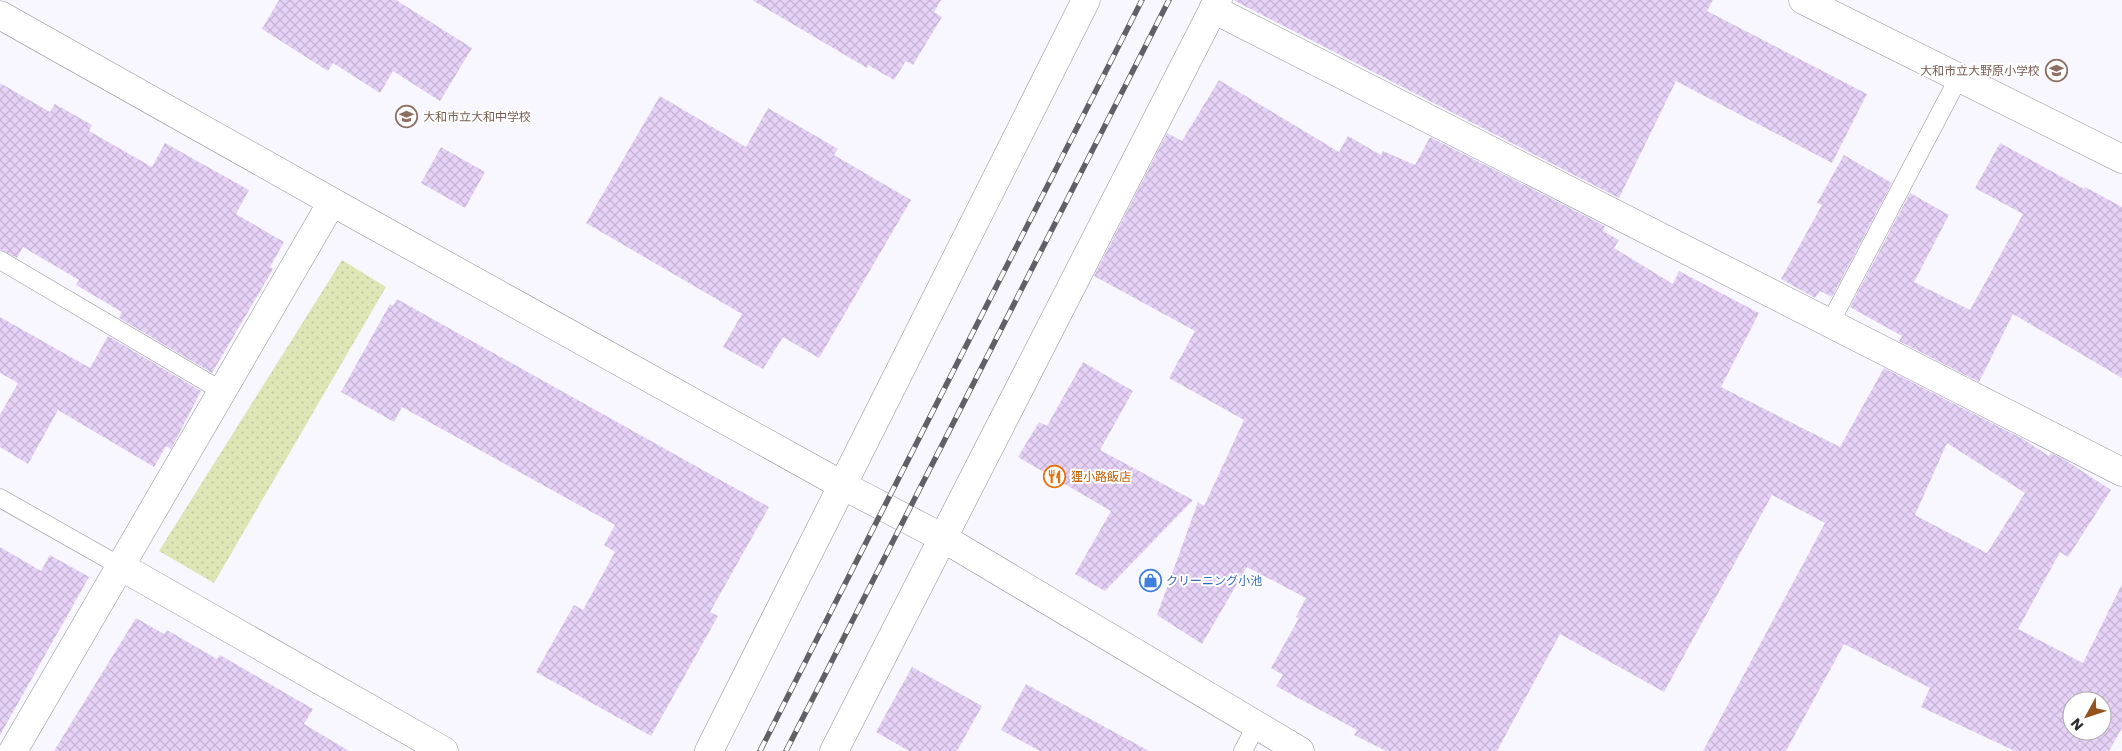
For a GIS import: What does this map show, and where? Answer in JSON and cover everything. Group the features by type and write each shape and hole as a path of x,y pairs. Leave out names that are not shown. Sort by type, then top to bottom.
{"street":[{"path":"709,751 1086,0"},
{"path":"1803,0 2122,159"},
{"path":"834,751 1215,5 2122,472"},
{"path":"0,15 842,485 943,538 1300,751"},
{"path":"12,747 332,202"},
{"path":"120,566 444,751"}],"lane":[{"path":"1830,323 1958,78"},
{"path":"0,260 222,391"},
{"path":"0,498 120,566"},
{"path":"1243,751 1256,726"}],"green space":[{"path":"342,260 386,287 214,583 159,551"}],"building":[{"path":"279,0 396,0 472,48 440,101 393,71 380,93 333,63 328,71 262,29"},
{"path":"752,0 941,0 934,12 942,17 913,65 906,61 894,80 868,65 867,68"},
{"path":"1233,0 1713,0 1707,11 1867,94 1832,163 1676,81 1619,198"},
{"path":"1219,80 1339,152 1348,136 1381,155 1383,151 1415,165 1430,137 1605,226 1603,231 1619,240 1614,248 1673,284 1679,271 1759,313 1721,387 1840,447 1884,368 2023,439 2049,456 2051,453 2065,460 2111,490 2068,557 2060,552 2018,629 2083,663 2122,584 2122,728 2109,751 2015,751 1921,707 1930,688 1844,644 1786,751 1703,751 1825,523 1772,495 1664,692 1560,634 1497,751 1386,751 1354,735 1357,730 1276,686 1283,675 1271,668 1299,618 1296,617 1306,598 1247,567 1202,644 1157,615 1198,502 1204,506 1244,420 1169,378 1195,331 1094,276 1167,133 1182,141","holes":["1947,443 2025,493 1987,553 1915,515"]},
{"path":"0,83 50,112 55,104 92,125 89,131 152,167 165,143 249,190 236,214 284,242 270,267 273,269 212,373 119,318 122,312 76,285 79,280 23,247 17,258 0,249"},
{"path":"660,96 746,147 768,108 838,149 834,155 911,200 819,358 783,337 763,369 723,347 742,314 586,223"},
{"path":"2000,143 2084,189 2085,187 2122,207 2122,378 2013,314 1979,382 1899,341 1902,336 1850,307 1910,193 1949,215 1914,282 1970,310 2023,214 1975,188"},
{"path":"441,147 485,172 465,208 421,183"},
{"path":"1844,155 1892,183 1832,297 1820,291 1815,298 1781,279 1822,205 1817,203"},
{"path":"397,299 769,507 710,612 718,616 651,736 536,672 574,605 583,610 615,552 604,545 615,525 402,407 394,422 341,392 390,304 393,306"},
{"path":"0,317 90,368 108,336 201,391 171,449 166,446 154,467 58,410 28,464 0,447 0,415 18,383 0,373"},
{"path":"1083,362 1133,391 1100,450 1193,500 1105,591 1075,574 1111,511 1018,457 1039,422 1047,426"},
{"path":"0,547 41,571 50,555 89,577 0,735"},
{"path":"136,618 164,634 167,630 217,659 220,655 313,709 304,724 349,751 54,751"},
{"path":"912,667 982,706 957,751 909,751 876,732"},
{"path":"1026,684 1149,751 1040,751 1001,730"}],"railway":[{"path":"760,751 1142,0"},
{"path":"786,751 1169,0"}],"place":[{"name":"大和市立大野原小学校","path":"2056,70"},
{"name":"大和市立大和中学校","path":"407,116"},
{"name":"狸小路飯店","path":"1055,476"},
{"name":"クリーニング小池","path":"1150,580"}]}
